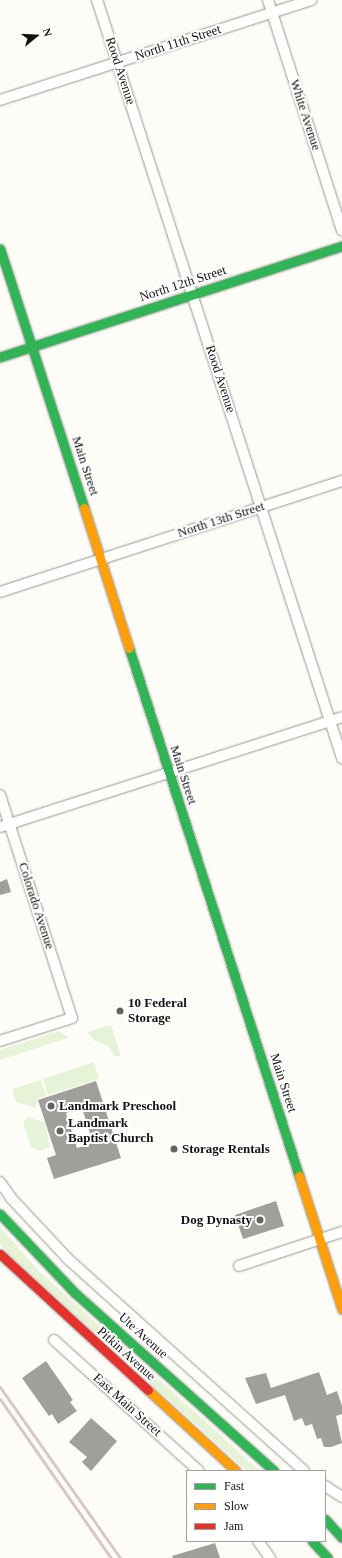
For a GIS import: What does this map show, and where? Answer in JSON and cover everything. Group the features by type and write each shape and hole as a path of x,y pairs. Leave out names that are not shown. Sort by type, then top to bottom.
{"street":[{"name":"Rood Avenue","path":"97,0 342,758"},
{"name":"White Avenue","path":"268,0 342,230"},
{"name":"North 11th Street","path":"0,100 311,0"},
{"name":"North 12th Street","path":"0,357 342,246"},
{"name":"Main Street","path":"0,249 342,1309"},
{"name":"North 13th Street","path":"0,592 342,481"},
{"path":"5,826 342,717"},
{"name":"Colorado Avenue","path":"0,795 5,826 72,1018 0,1041"},
{"path":"0,1182 11,1198 68,1259 303,1470"},
{"name":"Ute Avenue","path":"0,1214 76,1293 273,1470"},
{"path":"239,1266 342,1232"},
{"name":"Pitkin Avenue","path":"0,1254 235,1470"},
{"name":"East Main Street","path":"54,1340 199,1470"},
{"path":"326,1487 342,1497"},
{"path":"326,1520 342,1538"},
{"path":"259,1542 270,1558"},
{"path":"313,1542 328,1558"}],"green space":[{"path":"111,1025 121,1056 115,1056 108,1046 94,1040 87,1032"},
{"path":"60,1031 68,1038 0,1060 0,1050"},
{"path":"94,1062 99,1079 48,1095 43,1079"},
{"path":"41,1080 46,1096 37,1099 36,1108 16,1102 12,1089"},
{"path":"28,1117 45,1123 50,1147 40,1151 31,1147 23,1121"},
{"path":"0,1227 40,1272 259,1470 246,1470 10,1255 0,1244"}],"building":[{"path":"7,879 11,892 0,895 0,882"},
{"name":"Landmark Baptist Church","path":"96,1081 121,1158 54,1179 47,1158 56,1155 38,1100","holes":["82,1108 93,1143 77,1148 66,1113"]},
{"name":"Dog Dynasty","path":"276,1201 284,1226 243,1239 235,1215"},
{"path":"46,1361 73,1400 70,1402 77,1411 58,1424 52,1414 49,1416 22,1378"},
{"path":"319,1372 327,1395 337,1391 342,1406 342,1414 336,1416 342,1443 331,1447 324,1447 321,1438 317,1439 312,1424 305,1426 302,1418 294,1421 285,1395 256,1404 245,1378 266,1373 271,1388"},
{"path":"91,1418 117,1441 91,1471 82,1462 87,1457 69,1442"},
{"path":"215,1543 220,1558 173,1558 172,1556"}],"railway":[{"path":"0,1387 120,1558"},
{"path":"0,1399 111,1558"}],"traffic: fast":[{"path":"0,357 342,246"},
{"path":"0,249 84,508"},
{"path":"129,648 299,1176"},
{"path":"0,1214 75,1293 273,1470"},
{"path":"326,1520 342,1538"},
{"path":"313,1542 328,1558"}],"traffic: slow":[{"path":"84,508 129,648"},
{"path":"299,1176 342,1309"},
{"path":"148,1390 235,1470"}],"traffic: jam":[{"path":"0,1254 148,1390"}],"place":[{"name":"10 Federal Storage","path":"120,1011"},
{"name":"Landmark Preschool","path":"51,1106"},
{"name":"Landmark Baptist Church","path":"60,1131"},
{"name":"Storage Rentals","path":"174,1149"},
{"name":"Dog Dynasty","path":"260,1220"}]}
